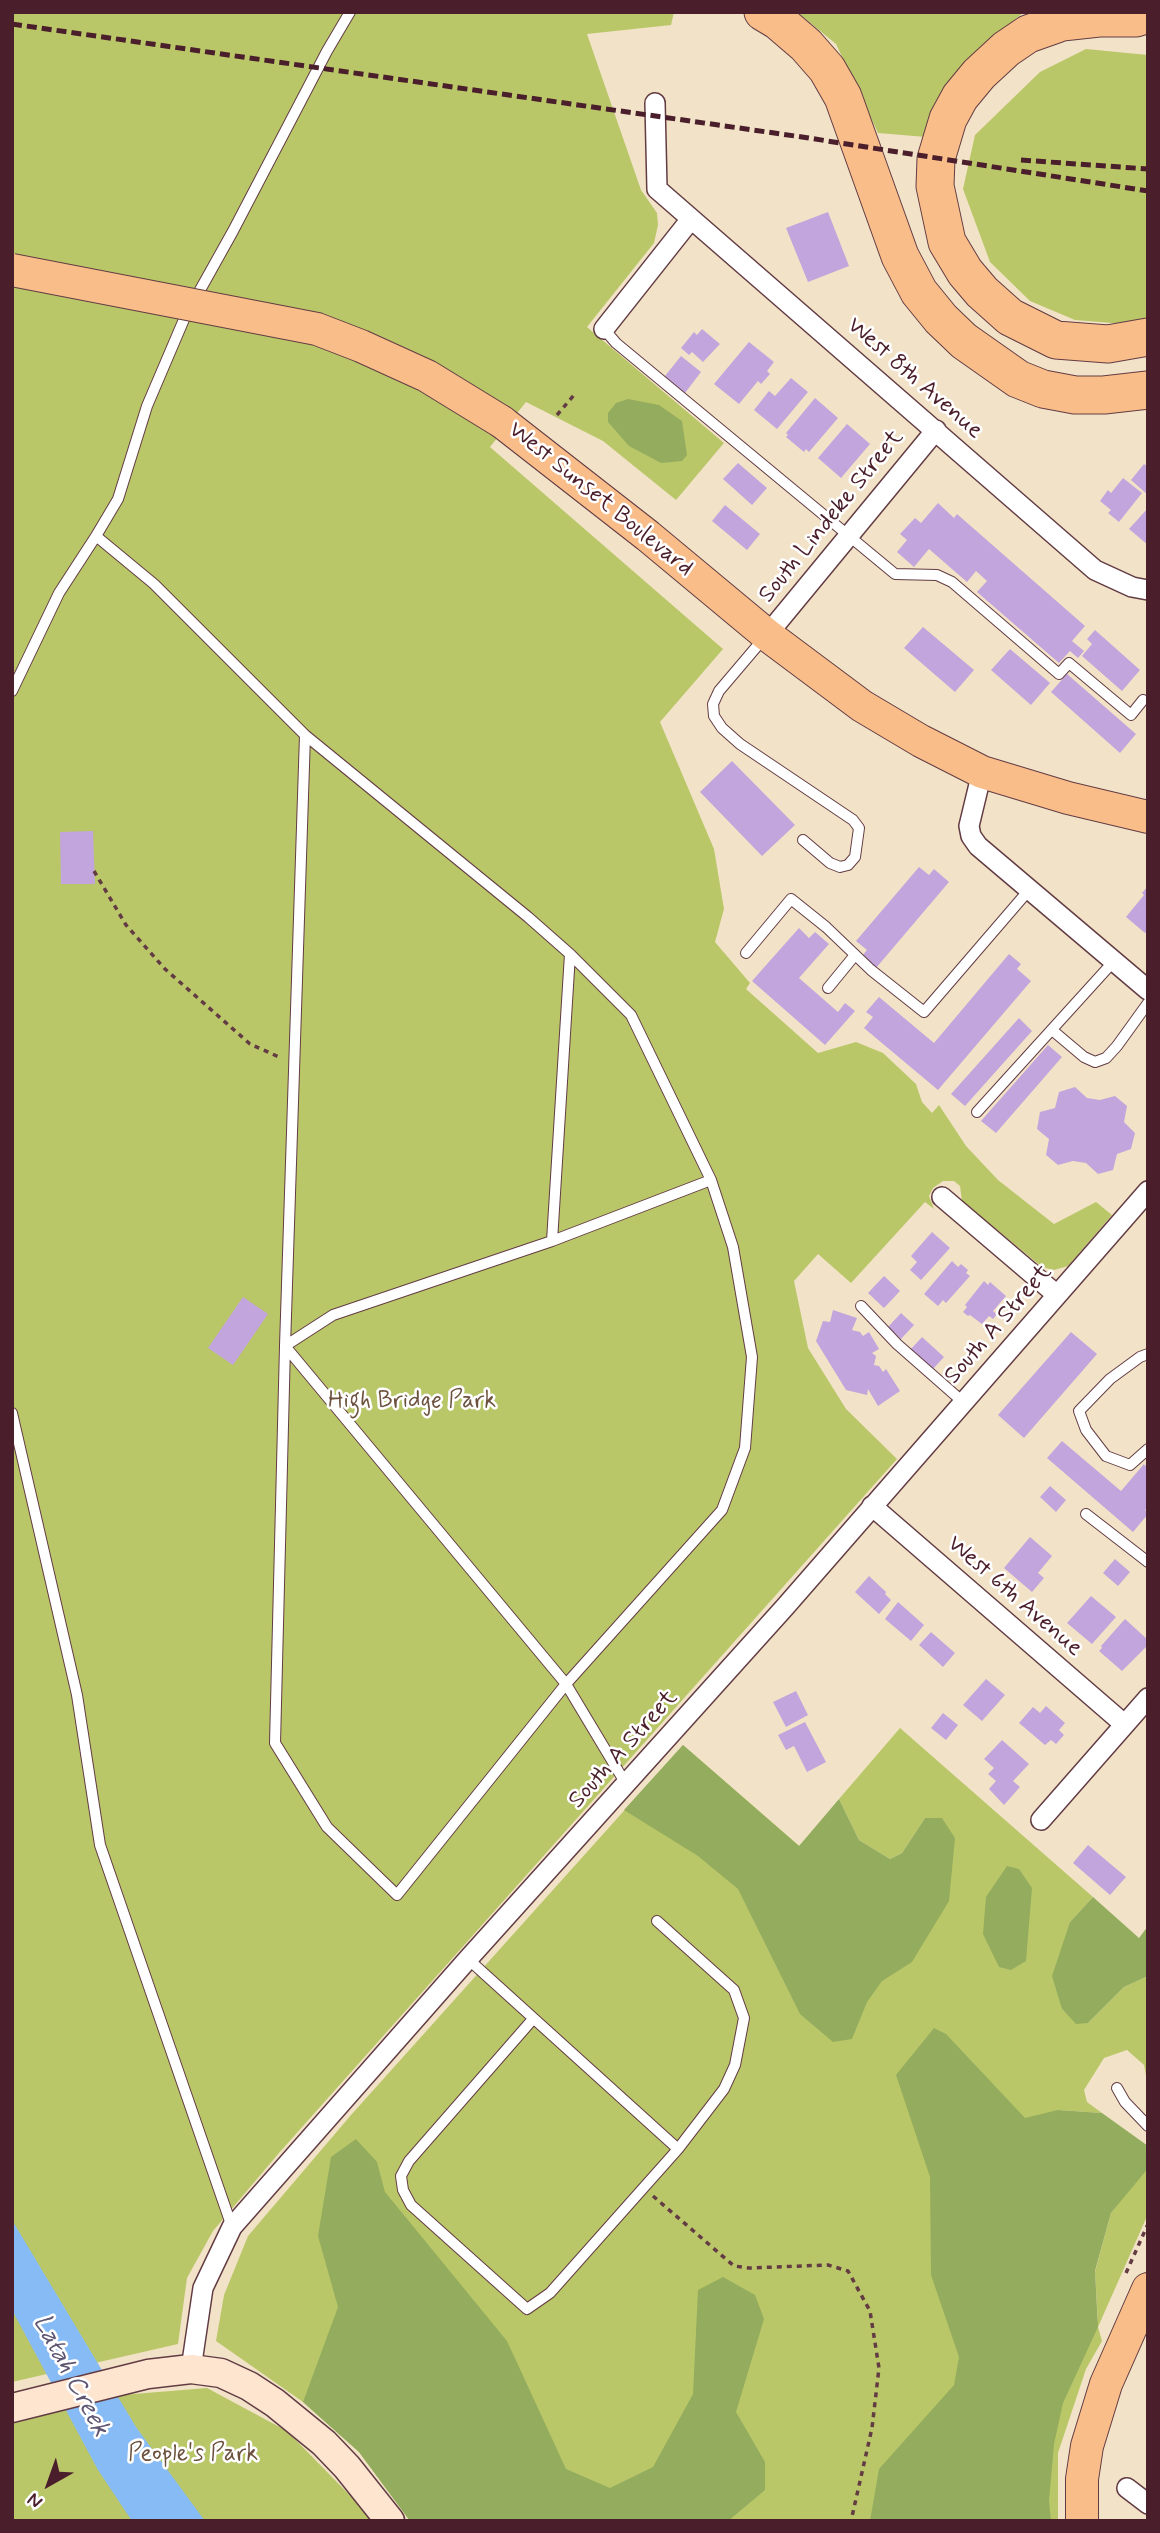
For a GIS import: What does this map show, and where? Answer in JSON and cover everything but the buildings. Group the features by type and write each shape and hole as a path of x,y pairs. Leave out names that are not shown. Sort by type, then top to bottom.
{"highway":[{"path":"763,12 806,44 827,69 843,97 900,256 919,292 941,319 964,341 1018,379 1043,389 1075,395 1104,396 1148,390"},
{"path":"1148,14 1136,18 1062,22 1028,34 1006,50 979,74 960,97 948,119 936,159 935,186 947,242 965,272 982,292 1010,317 1056,340 1108,344 1148,337"}],"main road":[{"name":"West Sunset Boulevard","path":"12,270 317,329 427,376 502,422 637,527 767,635 862,706 921,741 982,772 1068,799 1148,817"},
{"path":"1082,2521 1082,2479 1087,2446 1106,2384 1144,2307"},
{"path":"12,2408 148,2374 191,2369 221,2373 249,2386 275,2403 324,2443 390,2521"}],"street":[{"name":"West 8th Avenue","path":"655,103 657,189 1095,570 1132,587 1148,590"},
{"path":"604,329 691,219"},
{"name":"South Lindeke Street","path":"767,635 936,430"},
{"path":"982,772 970,825 971,836 978,846 1148,990"},
{"name":"South A Street","path":"191,2369 204,2288 232,2227 468,1959 627,1785 1148,1191"},
{"path":"942,1196 1057,1295"},
{"name":"West 6th Avenue","path":"872,1506 1124,1724"},
{"path":"1041,1820 1148,1698"},
{"path":"1127,2488 1148,2504"}],"lane":[{"path":"12,691 59,593 118,499 147,406 185,317 350,12"},
{"path":"604,329 616,343 895,574 937,575 951,582 1059,674 1069,663 1131,715 1143,700"},
{"path":"96,536 153,584 305,735 570,954 631,1015 711,1180 733,1247 752,1357 745,1448 722,1510 566,1684 397,1895 327,1827 275,1742 305,735"},
{"path":"767,635 719,691 713,704 714,716 722,728 740,744 853,820 859,828 855,857 849,865 840,867 830,863 803,840"},
{"path":"746,953 791,899 924,1012 1029,890"},
{"path":"552,1241 570,954"},
{"path":"828,988 855,954"},
{"path":"977,1112 1114,961"},
{"path":"1052,1030 1084,1057 1095,1062 1106,1058 1148,1003"},
{"path":"285,1346 333,1315 552,1241 711,1180"},
{"path":"861,1306 897,1343 963,1402"},
{"path":"285,1346 566,1684 627,1785"},
{"path":"1148,1354 1110,1379 1079,1411 1086,1430 1106,1457 1130,1465 1148,1449"},
{"path":"12,1413 77,1695 100,1845 232,2227"},
{"path":"1086,1514 1148,1562"},
{"path":"533,2020 409,2161 401,2176 403,2190 411,2204 527,2309 550,2293 678,2149 724,2089 735,2065 744,2018 734,1990 657,1921"},
{"path":"468,1959 678,2149"},
{"path":"1117,2088 1125,2102 1148,2126"}],"path":[{"path":"557,415 574,395"},
{"path":"94,871 99,875 126,925 165,968 250,1044 294,1064"},
{"path":"644,2188 734,2266 749,2268 828,2265 848,2271 870,2311 879,2368 872,2428 851,2521"}],"green space":[{"name":"High Bridge Park","path":"12,12 674,12 671,25 587,34 641,190 657,213 658,225 654,243 587,327 724,443 676,500 603,441 526,402 490,447 723,649 660,722 714,849 724,909 715,942 750,983 746,989 818,1053 856,1042 883,1053 916,1084 922,1102 932,1113 939,1105 966,1146 998,1180 1054,1224 1096,1202 1112,1215 1068,1266 1054,1270 1042,1267 996,1229 982,1226 963,1209 960,1186 954,1181 943,1181 933,1188 929,1196 934,1209 925,1202 851,1283 818,1254 794,1281 808,1348 846,1409 897,1459 279,2153 213,2231 187,2278 178,2344 12,2382"},
{"path":"797,12 1024,12 971,56 941,98 926,137 878,133 836,44"},
{"path":"1086,49 1148,55 1148,318 1124,324 1075,320 1030,301 990,262 963,189 975,135 1040,72"},
{"path":"628,399 659,405 682,421 687,455 682,461 661,463 629,446 608,422 608,413 616,403"},
{"path":"900,1728 1093,1897 1070,1922 1062,2009 1076,2023 1088,2023 1124,1987 1148,1976 1148,2086 1144,2065 1127,2050 1104,2058 1084,2090 1087,2102 1102,2113 1058,2110 1098,2323 1095,2272 1111,2213 1148,2165 1148,2214 1098,2327 1102,2341 1086,2369 1058,2453 1058,2521 410,2521 359,2452 303,2402 216,2341 224,2295 248,2236 351,2115 683,1745 919,1950 925,1818 902,1853 890,1859 859,1840 839,1799"},
{"path":"683,1745 799,1846 839,1799 859,1840 890,1859 902,1853 925,1818 942,1818 955,1838 949,1901 912,1962 882,1981 867,2002 852,2039 833,2042 800,2014 738,1889 698,1856 624,1810"},
{"path":"1007,1866 1019,1869 1032,1888 1026,1961 1011,1970 999,1967 983,1934 986,1897"},
{"path":"1093,1897 1139,1938 1148,1926 1148,1976 1124,1987 1088,2023 1076,2024 1062,2009 1052,1976 1070,1922"},
{"path":"934,2028 946,2034 1025,2118 1058,2110 1102,2113 1148,2146 1148,2165 1145,2172 1111,2213 1095,2271 1098,2327 1063,2403 1054,2444 1049,2501 1051,2521 870,2521 879,2469 954,2385 959,2357 931,2275 930,2177 896,2075"},
{"path":"356,2139 377,2162 385,2192 507,2341 566,2469 610,2488 653,2467 693,2394 698,2290 723,2277 755,2295 764,2319 736,2412 765,2462 765,2490 728,2521 410,2521 359,2452 303,2402 338,2307 318,2236 331,2157"},
{"name":"People's Park","path":"207,2388 287,2431 375,2521 12,2521 12,2424 109,2396"}],"water":[{"name":"Latah Creek","path":"12,2220 136,2427 205,2521 132,2521 98,2470 12,2310"}],"railway":[{"path":"12,24 802,137 1148,191"},
{"path":"1021,160 1148,169"}]}
